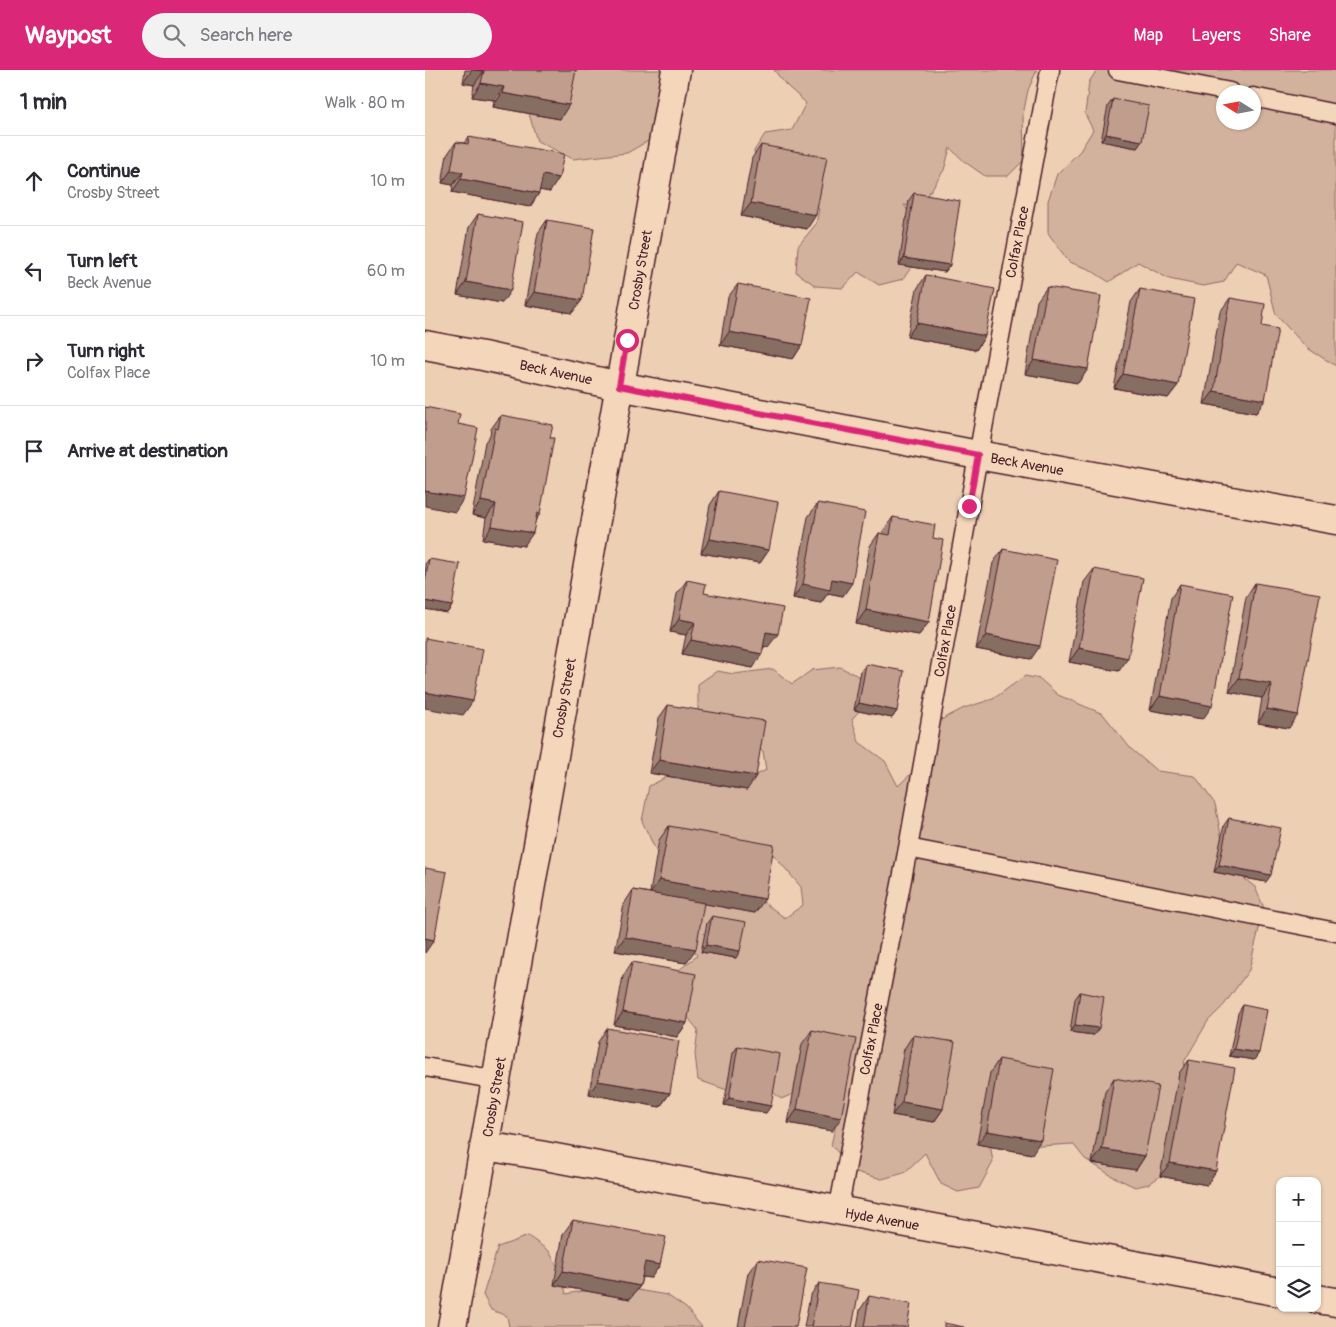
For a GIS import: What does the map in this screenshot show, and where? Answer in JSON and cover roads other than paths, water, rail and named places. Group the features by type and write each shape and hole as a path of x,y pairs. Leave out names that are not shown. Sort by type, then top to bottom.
{"street":[{"name":"Crosby Street","path":"452,1327 676,70"},
{"name":"Beck Avenue","path":"425,345 619,386 978,455 1336,520"},
{"name":"Hyde Avenue","path":"485,1146 1276,1291"},
{"path":"1321,1300 1336,1302"}],"lane":[{"name":"Colfax Place","path":"838,1211 908,848 1049,70"},
{"path":"1118,70 1216,89"},
{"path":"1261,99 1336,114"},
{"path":"908,848 1336,932"},
{"path":"425,1067 497,1080"}]}
